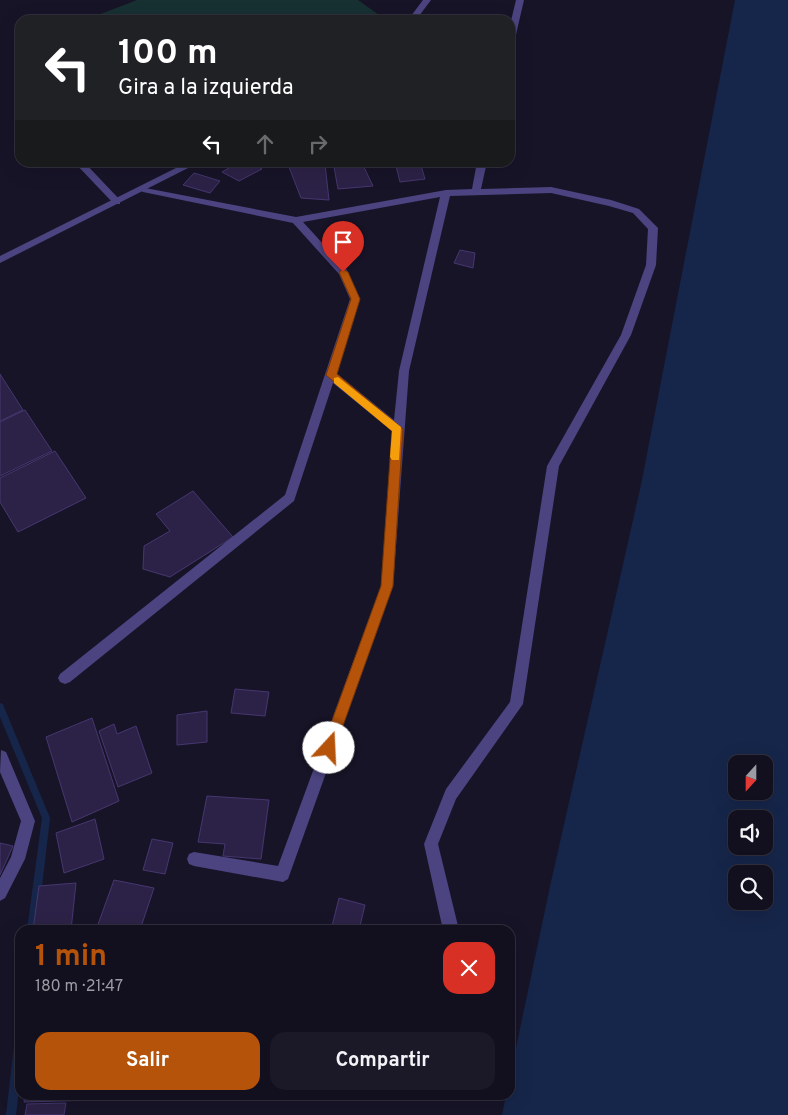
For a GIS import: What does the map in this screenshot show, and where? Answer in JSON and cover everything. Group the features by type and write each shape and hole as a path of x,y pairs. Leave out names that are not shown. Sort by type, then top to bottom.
{"street":[{"path":"416,15 427,0"},
{"path":"515,22 520,0"},
{"path":"83,167 116,202"},
{"path":"0,260 186,167"},
{"path":"476,192 481,167"},
{"path":"143,189 296,220 446,193 551,190 611,203 636,211 654,228 651,265 626,335 553,466 516,704 451,794 431,844 450,925"},
{"path":"194,860 283,874 387,586 404,371 446,193"},
{"path":"65,678 290,498 355,299 343,272 296,220"},
{"path":"331,375 398,429"},
{"path":"0,892 18,859 28,821 1,757"}],"green space":[{"path":"137,0 358,0 379,15 98,15"}],"water":[{"path":"735,0 788,0 788,1115 502,1115 505,1100 515,1100 515,1052 551,882 641,485"}],"building":[{"path":"230,167 259,167 262,169 239,181 222,172"},
{"path":"289,167 325,167 329,200 301,198"},
{"path":"334,167 364,167 373,186 338,189"},
{"path":"396,167 421,167 425,179 400,182"},
{"path":"194,173 220,181 210,193 183,185"},
{"path":"460,250 475,253 473,268 454,263"},
{"path":"0,374 23,410 0,421"},
{"path":"25,410 52,451 0,476 0,422"},
{"path":"55,451 86,498 18,532 0,502 0,478"},
{"path":"193,491 233,537 170,577 143,569 144,546 170,531 156,514"},
{"path":"235,689 269,692 265,716 231,713"},
{"path":"207,711 207,742 177,745 177,715"},
{"path":"92,718 119,801 72,822 46,737"},
{"path":"114,724 117,734 136,726 152,773 118,787 99,731"},
{"path":"207,796 269,800 261,859 223,856 225,844 198,842"},
{"path":"95,819 104,859 64,873 56,833"},
{"path":"152,839 173,843 165,874 143,870"},
{"path":"0,843 13,846 0,875"},
{"path":"114,880 154,888 142,925 98,925"},
{"path":"76,883 72,925 34,925 39,886"},
{"path":"339,898 365,905 360,925 332,925"},
{"path":"24,1100 93,1100 24,1102"},
{"path":"66,1103 64,1115 25,1115 27,1104"}],"waterway":[{"path":"0,707 46,818 33,925"},
{"path":"11,1115 15,1080"}],"slow traffic":[{"path":"338,381 398,429 396,457"}],"route":[{"path":"329,748 387,586 398,429 331,375 355,299 343,272"}]}
